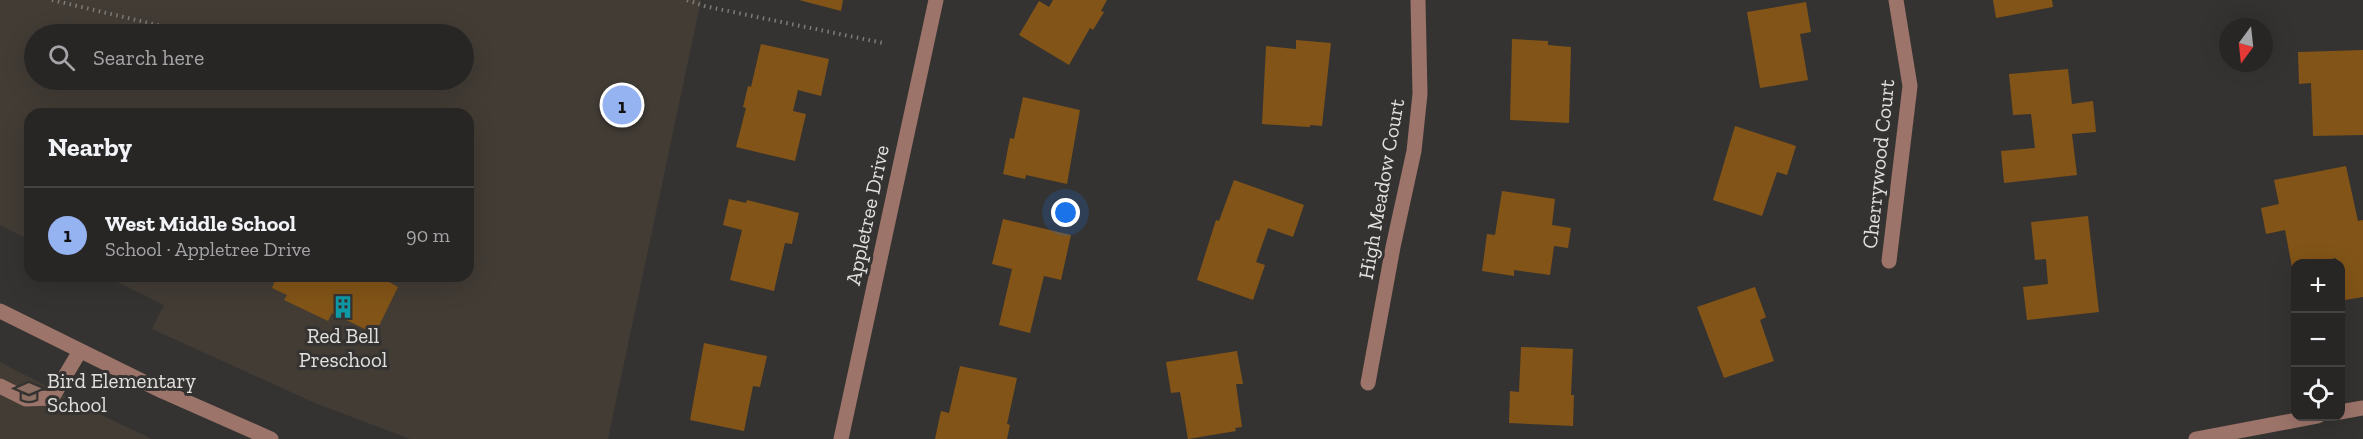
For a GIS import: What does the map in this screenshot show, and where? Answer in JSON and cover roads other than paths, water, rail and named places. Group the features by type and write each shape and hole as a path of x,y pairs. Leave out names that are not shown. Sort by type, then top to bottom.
{"street":[{"name":"Appletree Drive","path":"841,439 936,0"},
{"name":"High Meadow Court","path":"1368,383 1393,247 1414,151 1420,94 1418,0"},
{"name":"Cherrywood Court","path":"1889,261 1910,86 1896,0"},
{"path":"0,311 162,391 271,439"},
{"path":"0,386 26,399 52,398 80,351"},
{"path":"2345,411 2363,408"},
{"path":"2196,439 2296,421"}],"place":[{"name":"West Middle School","path":"622,105"},
{"name":"Red Bell Preschool","path":"343,307"},
{"name":"Bird Elementary School","path":"29,392"}]}
